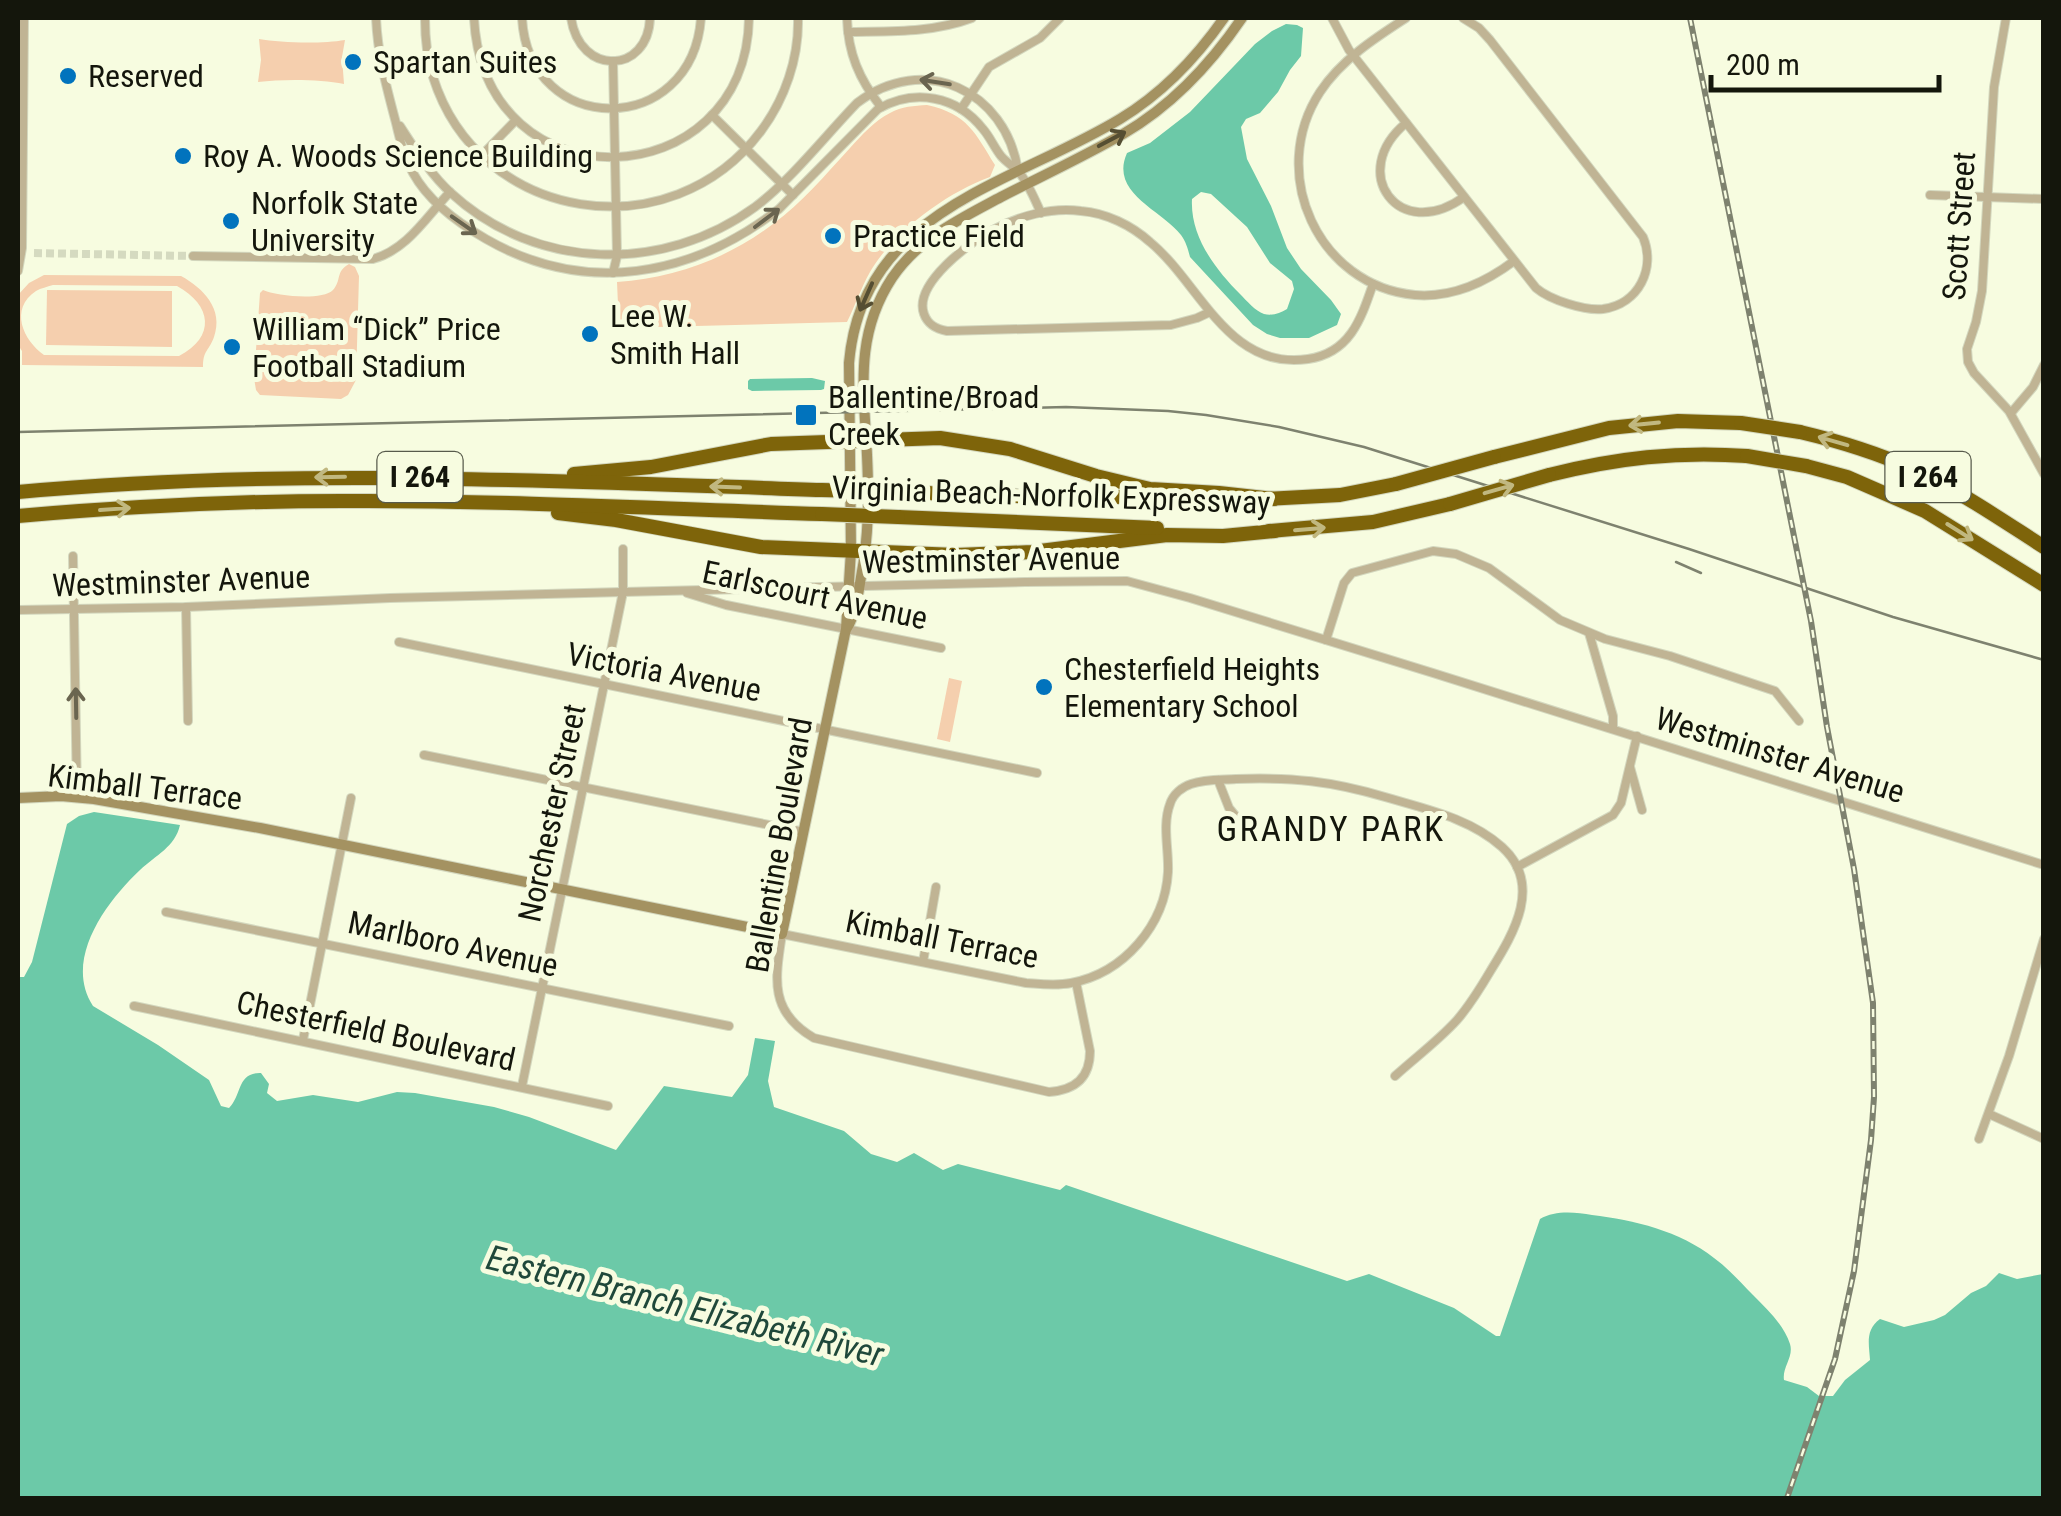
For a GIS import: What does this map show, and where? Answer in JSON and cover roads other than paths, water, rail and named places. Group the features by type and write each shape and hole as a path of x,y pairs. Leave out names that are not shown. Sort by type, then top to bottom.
{"highway":[{"name":"Virginia Beach-Norfolk Expressway","path":"18,492 274,478 400,476 1076,498 1274,499 1340,494 1396,484 1609,428 1678,422 1742,423 1800,432 1873,452 1986,510 2044,547"},
{"path":"517,480 651,467 772,444 958,440 1010,449 1150,490 1274,499"},
{"name":"Virginia Beach-Norfolk Expressway","path":"18,516 282,501 513,503 1275,531 1373,522 1604,462 1685,453 1747,456 1847,477 1924,511 2044,585"},
{"path":"513,503 743,544 858,552 988,555 1167,535 1224,536 1275,531"}],"main road":[{"name":"Ballentine Boulevard","path":"782,934 846,629 854,614 858,552 849,440 849,370 852,336 864,299 883,266 906,239 936,216 1119,120 1145,102 1189,63 1224,18"},
{"name":"Ballentine Boulevard","path":"858,552 868,522 862,386 865,345 876,310 894,276 935,234 1124,133 1165,105 1198,74 1242,18"},
{"name":"Kimball Terrace","path":"18,798 77,797 260,828 782,934"}],"street":[{"path":"18,271 24,18"},
{"path":"376,18 382,73 412,173 438,204 473,232 526,258 564,268 613,273 669,266 702,256 762,223 869,116 902,98 926,97 961,109 1018,172 1040,213"},
{"path":"425,18 428,59 440,95 459,129 482,155 514,180 546,196 586,206 616,208 648,204 682,193 717,174 746,149 768,122 783,94 794,60 798,18"},
{"path":"474,18 482,68 496,97 516,120 557,148 615,157 660,148 689,134 712,115 737,77 747,43 749,18"},
{"path":"522,18 525,42 543,77 574,102 613,109 647,102 677,81 692,59 701,18"},
{"path":"571,18 576,38 587,52 613,61 628,57 642,45 650,30 650,18"},
{"path":"847,18 853,60 881,107"},
{"path":"848,32 922,30 972,18"},
{"path":"961,109 989,67 1026,48 1060,18"},
{"path":"1332,18 1353,56 1536,288 1551,299 1596,309 1625,301 1646,275 1648,255 1642,237 1490,40 1464,18"},
{"path":"1406,18 1353,56 1328,81 1312,106 1301,139 1298,172 1302,201 1324,243 1344,266 1373,284 1414,295 1440,294 1474,286 1514,261"},
{"name":"Scott Street","path":"2006,18 1996,70 1982,291 1967,353 1974,373 2000,399 2044,474"},
{"path":"613,61 617,256 613,273"},
{"path":"394,118 426,166 479,215 521,237 569,251 617,256 662,250 702,236 752,209 857,103 896,82 924,79 970,94 990,111 1007,134 1018,172"},
{"path":"712,115 794,194"},
{"path":"482,155 516,120"},
{"path":"1406,123 1389,140 1381,158 1382,182 1390,197 1420,214 1438,212 1464,197"},
{"path":"193,256 374,259 403,244 450,192"},
{"path":"1930,195 2044,199"},
{"path":"1210,312 1171,325 947,331 933,326 924,316 922,303 926,291 952,260 992,230 1040,213 1079,210 1109,217 1137,231 1163,254 1234,337 1258,352 1282,359 1308,359 1333,352 1350,338 1373,284"},
{"path":"21,253 34,254"},
{"path":"2010,414 2033,387 2044,365"},
{"name":"Norchester Street","path":"522,1086 623,592 623,550"},
{"path":"1326,640 1348,577 1357,570 1433,551 1456,554 1490,568 1560,620 1589,633 1775,692 1799,721"},
{"path":"73,556 77,797"},
{"name":"Westminster Avenue","path":"18,610 1127,581 2044,864"},
{"name":"Earlscourt Avenue","path":"678,590 726,605 942,648"},
{"path":"186,607 188,721"},
{"path":"1589,633 1614,716 1613,729"},
{"name":"Victoria Avenue","path":"399,642 1037,774"},
{"path":"1396,1076 1457,1020 1497,961 1520,915 1523,890 1517,867 1613,815 1621,803 1637,736"},
{"path":"424,754 804,832"},
{"path":"1630,767 1642,810"},
{"path":"1218,780 1229,808 1248,831"},
{"name":"Kimball Terrace","path":"782,934 1026,983 1076,982 1121,960 1151,928 1166,892 1170,804 1186,785 1218,780 1314,780 1390,798 1478,830 1503,848 1517,867"},
{"path":"303,1040 351,798"},
{"path":"923,962 936,887"},
{"name":"Marlboro Avenue","path":"166,912 730,1026"},
{"name":"Ballentine Boulevard","path":"782,934 776,975 778,994 787,1016 800,1030 814,1038 1050,1092 1065,1091 1077,1084 1090,1062 1076,982"},
{"path":"1979,1139 2044,939"},
{"name":"Chesterfield Boulevard","path":"134,1006 608,1106"},
{"path":"1989,1114 2044,1139"}],"water":[{"path":"1286,24 1303,28 1301,56 1278,92 1241,127 1247,159 1287,248 1341,314 1337,325 1309,338 1280,338 1253,325 1190,257 1181,235 1131,190 1123,167 1127,153 1150,143 1190,112 1272,31","holes":["1201,192 1211,194 1247,227 1270,263 1292,281 1294,289 1287,309 1270,315 1257,311 1213,263 1192,213 1192,199"]},
{"path":"750,379 825,381 824,389 748,389"},
{"name":"Eastern Branch Elizabeth River","path":"94,812 180,825 169,845 127,883 102,915 86,951 85,988 93,1006 209,1080 221,1106 229,1108 244,1080 261,1073 269,1084 267,1093 277,1101 313,1095 358,1102 397,1092 415,1093 494,1107 616,1150 664,1086 732,1097 748,1075 755,1038 775,1041 768,1081 774,1107 844,1131 871,1154 897,1162 914,1153 943,1170 958,1164 1060,1190 1066,1185 1347,1281 1369,1274 1454,1308 1496,1336 1500,1336 1540,1219 1559,1213 1579,1213 1656,1228 1714,1258 1764,1306 1790,1344 1784,1380 1807,1387 1819,1396 1833,1396 1845,1380 1870,1360 1870,1333 1880,1319 1904,1327 1934,1320 1999,1273 2017,1279 2043,1274 2043,1498 18,1498 18,977 24,977 32,962 67,824"}],"tunnel":[{"path":"34,253 193,256"}],"tram line":[{"path":"18,432 1066,407 1206,415 1364,447 1893,617 2044,660"},
{"path":"1676,562 1701,573"}],"railway":[{"path":"1690,18 1811,621 1873,1003 1871,1140 1854,1271 1835,1359 1787,1498"}],"place":[{"name":"Spartan Suites","path":"353,62"},
{"name":"Reserved","path":"68,76"},
{"name":"Roy A. Woods Science Building","path":"183,156"},
{"name":"Norfolk State University","path":"231,221"},
{"name":"Practice Field","path":"833,236"},
{"name":"Lee W. Smith Hall","path":"590,334"},
{"name":"William “Dick” Price Football Stadium","path":"232,347"},
{"name":"Ballentine/Broad Creek","path":"806,415"},
{"name":"Chesterfield Heights Elementary School","path":"1044,687"}],"district":[{"name":"GRANDY PARK","path":"1331,829"}]}
